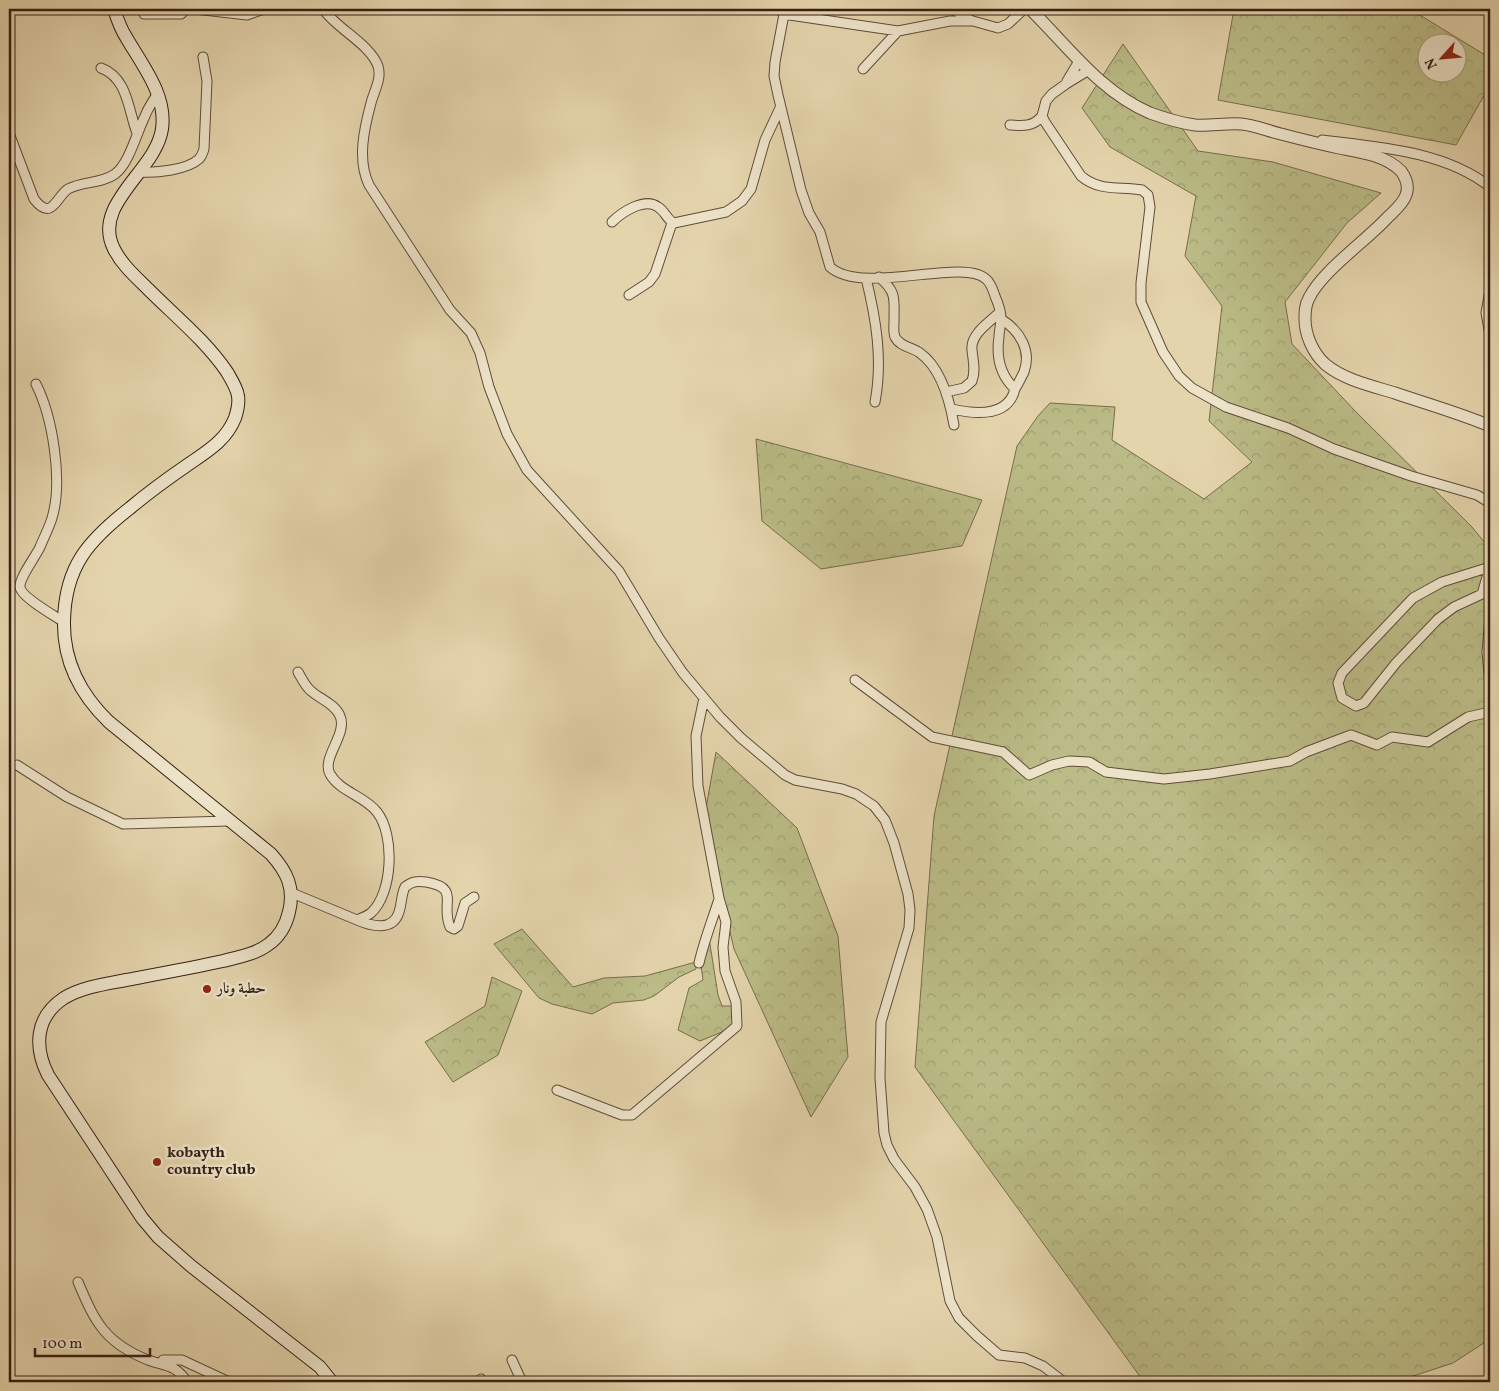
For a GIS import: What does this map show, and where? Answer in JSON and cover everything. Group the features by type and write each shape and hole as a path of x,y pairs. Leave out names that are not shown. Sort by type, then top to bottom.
{"main road":[{"path":"114,9 124,35 158,93 163,113 158,145 111,213 109,232 113,248 127,268 217,357 232,381 238,396 236,415 230,430 219,443 104,528 88,546 69,583 65,602 64,622 68,659 77,681 90,703 109,722 271,854 287,876 292,893 291,906 284,927 278,937 260,950 220,962 93,987 73,994 56,1005 49,1013 39,1032 39,1054 48,1076 149,1227 178,1255 320,1367 332,1382"}],"street":[{"path":"144,14 181,14 186,9"},
{"path":"195,9 247,15 264,9"},
{"path":"323,9 328,17 367,50 378,67 379,78 363,138 362,168 369,185 450,310 471,333 480,353 489,387 507,434 527,470 619,571 669,654 704,698 741,738 785,775 795,780 830,786 856,794 874,806 885,820 908,894 910,910 909,928 881,1022 880,1078 884,1133 887,1145 894,1159 916,1186 928,1210 937,1237 948,1294 954,1310 977,1336 1000,1355 1025,1358 1043,1366 1064,1382"},
{"path":"953,9 973,21 992,27 1002,27 1008,24 1024,9"},
{"path":"1030,9 1089,70 1114,91 1148,112 1163,118 1195,125 1253,125 1280,134 1374,156 1386,161 1402,172 1406,178 1408,190 1400,205 1376,230 1339,262 1318,284 1309,298 1305,308 1308,338 1324,363 1338,373 1490,426"},
{"path":"973,21 950,21 898,31 784,12 779,34 774,76 780,108 805,203 820,232 830,267 843,274 866,278 912,277 954,272 975,273 986,279 990,285 1000,316 999,362 1005,377 1015,389"},
{"path":"863,69 898,31"},
{"path":"140,172 152,172 186,166 202,156 207,81 203,57"},
{"path":"1066,84 1079,61"},
{"path":"101,68 112,74 123,88 137,133"},
{"path":"1010,125 1027,126 1033,124 1042,116 1046,101 1052,94 1089,70"},
{"path":"9,133 34,199 45,208 58,202 69,189 100,181 117,173 124,163 146,114 158,93"},
{"path":"672,223 726,212 742,201 751,188 765,140 780,108"},
{"path":"1042,116 1076,168 1088,182 1095,186 1142,190 1148,195 1150,207 1141,283 1141,302 1170,364 1192,388 1226,407 1288,428 1334,449 1411,476 1477,495 1490,503"},
{"path":"1241,124 1249,121 1259,122 1308,137 1404,152 1438,160 1463,168 1490,187"},
{"path":"612,222 631,209 648,203 658,206 672,223"},
{"path":"629,295 649,282 655,274 672,223"},
{"path":"879,277 889,286 895,298 895,336 903,345 920,352 926,358 946,392 952,410 954,425"},
{"path":"866,278 874,310 880,360 875,402"},
{"path":"1490,290 1486,313 1490,335"},
{"path":"952,410 978,413 996,410 1011,400 1026,364 1024,346 1020,335 1000,316"},
{"path":"946,392 964,388 972,381 975,367 972,349 973,340 979,332 1000,316"},
{"path":"36,384 48,410 51,426 56,479 55,499 52,518 46,534 36,556 21,580 20,586 21,591 27,597 64,622"},
{"path":"1490,567 1482,594 1454,607 1438,619 1396,664 1364,703 1356,706 1342,698 1338,682 1342,673 1413,598 1442,582 1490,567"},
{"path":"1490,618 1487,652 1490,684"},
{"path":"298,672 309,690 330,704 340,716 341,727 328,763 329,772 345,788 371,805 384,824 388,838 389,870 381,898 370,913 357,920"},
{"path":"855,680 932,737 1003,752 1029,775 1052,765 1069,761 1089,762 1106,772 1164,779 1210,774 1290,761 1306,752 1352,735 1377,744 1392,738 1428,742 1468,717 1490,712"},
{"path":"557,1090 622,1115 632,1115 737,1026 736,1002 725,971 723,946 726,922 719,898 698,786 696,736 704,698"},
{"path":"17,764 67,797 123,824 229,821"},
{"path":"292,893 357,920 375,926 382,926 395,919 399,913 405,888 417,881 440,884 447,893 446,918 454,929 458,926 465,903 474,898"},
{"path":"699,963 705,938 710,930 719,898"},
{"path":"78,1282 92,1316 103,1330 120,1345 150,1361 174,1368 188,1382"},
{"path":"150,1361 182,1360 227,1381 235,1382"},
{"path":"512,1360 522,1382"}],"green space":[{"path":"1234,9 1410,9 1448,32 1416,32 1416,82 1466,82 1466,43 1490,58 1490,85 1456,145 1218,100"},
{"path":"1123,44 1198,151 1273,162 1381,193 1347,223 1285,302 1292,344 1357,413 1472,527 1490,549 1490,1339 1453,1363 1395,1382 1144,1382 915,1067 934,816 1017,446 1038,416 1050,403 1115,407 1112,440 1204,499 1252,462 1209,421 1222,306 1185,256 1196,196 1110,147 1082,108"},
{"path":"756,439 982,500 962,546 821,569 762,521"},
{"path":"716,752 797,828 838,936 848,1057 811,1117 734,949 704,819"},
{"path":"522,929 573,987 604,978 645,976 696,962 696,969 679,977 654,996 644,1000 613,1003 592,1014 552,1004 539,998 494,944"},
{"path":"709,938 718,995 722,1006 733,1006 739,1025 700,1041 678,1030 689,988 703,980 699,950"},
{"path":"492,977 522,991 498,1055 453,1082 425,1042 485,1006"}],"place":[{"name":"حطبة ونار","path":"207,989"},
{"name":"kobayth country club","path":"157,1162"}]}
